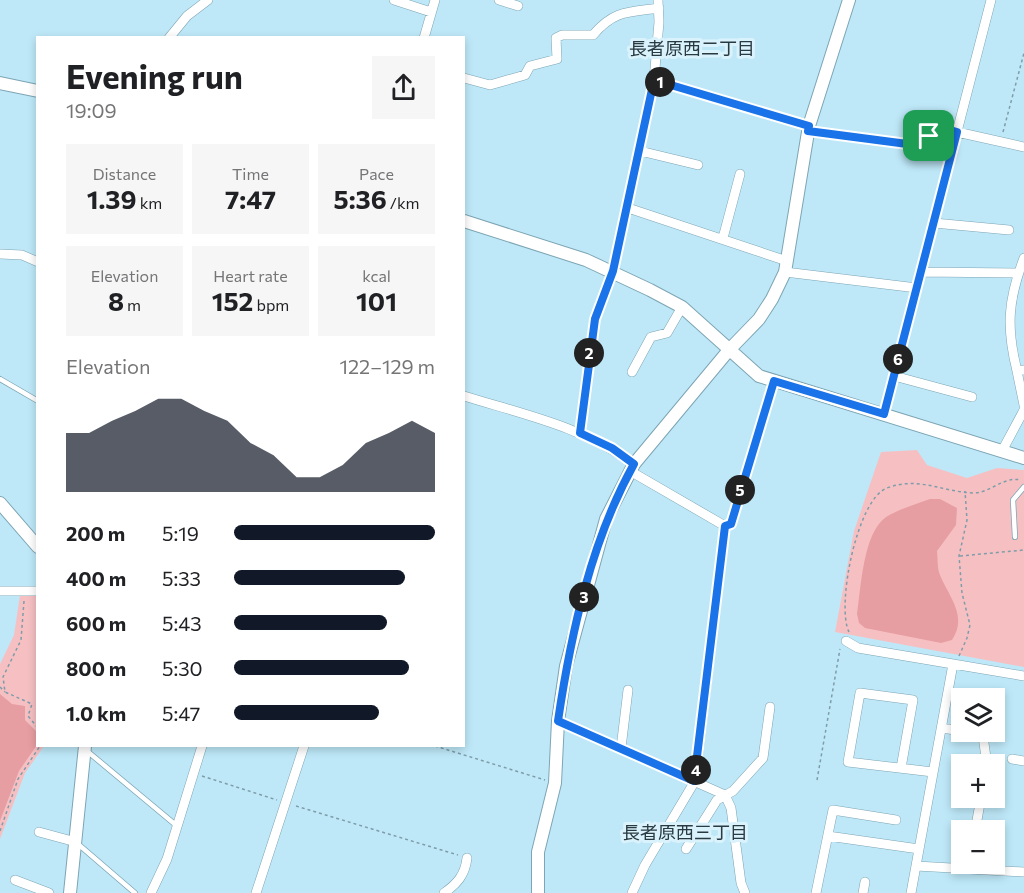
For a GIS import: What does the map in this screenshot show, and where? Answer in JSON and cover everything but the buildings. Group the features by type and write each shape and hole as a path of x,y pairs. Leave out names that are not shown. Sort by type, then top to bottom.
{"street":[{"path":"171,36 187,16 208,0"},
{"path":"425,36 435,0"},
{"path":"499,0 518,6"},
{"path":"884,414 991,0"},
{"path":"399,1 431,12"},
{"path":"538,893 538,852 555,783 558,721 566,666 606,519 632,467 729,350 759,320 772,299 786,266 808,129 846,1"},
{"path":"465,78 490,84 525,75 530,66 557,59 556,38 562,35 593,35 603,23 632,9 658,4 654,80 613,271 595,319 580,433"},
{"path":"654,80 808,129"},
{"path":"0,82 36,91"},
{"path":"957,132 1024,147"},
{"path":"640,151 698,165"},
{"path":"723,238 740,174"},
{"path":"628,208 723,238 786,266 917,288"},
{"path":"465,221 613,271 682,307 754,373 1024,458"},
{"path":"934,223 1010,230"},
{"path":"0,254 22,255 36,261"},
{"path":"1024,258 1009,306 1009,340 1021,370 1024,405"},
{"path":"921,272 1018,273"},
{"path":"632,372 651,337 667,333 682,307"},
{"path":"894,376 972,398"},
{"path":"725,526 731,524 774,381"},
{"path":"465,396 580,433 612,448 632,467 725,526"},
{"path":"1002,451 1024,410"},
{"path":"0,502 36,545"},
{"path":"632,893 694,781 725,526"},
{"path":"0,591 36,591"},
{"path":"851,640 858,648 955,659 1024,676"},
{"path":"911,893 955,659"},
{"path":"621,748 628,690"},
{"path":"901,768 913,700 860,693 848,762 933,772"},
{"path":"686,849 717,800 733,791 763,758 770,707"},
{"path":"558,721 724,795 730,807 741,883 745,893"},
{"path":"942,728 951,730"},
{"path":"70,893 85,747"},
{"path":"151,893 167,859 202,747"},
{"path":"256,893 304,747"},
{"path":"1012,759 1024,761"},
{"path":"816,893 834,810 896,820"},
{"path":"39,832 76,842"},
{"path":"828,837 919,849"},
{"path":"444,893 454,887 466,869 467,858"},
{"path":"916,866 951,866"},
{"path":"1005,870 1024,872"},
{"path":"15,880 49,893"},
{"path":"863,893 865,882"}],"lane":[{"path":"0,379 36,400"},
{"path":"1015,537 1013,500 1024,487"},
{"path":"85,747 177,826"},
{"path":"76,842 135,893"}],"path":[{"path":"1000,141 1024,53"},
{"path":"808,129 915,145 926,143 934,129 940,126 957,132"},
{"path":"817,780 838,651 851,640 845,625 843,608 858,532 869,504 885,488 905,483 918,482 978,492 1013,478 1024,481"},
{"path":"955,659 967,638 970,625 962,593 959,556 967,520 965,491"},
{"path":"959,556 1024,550"},
{"path":"5,692 3,677 23,631 24,591"},
{"path":"955,659 969,658"},
{"path":"0,687 5,692 32,704 28,716 36,726"},
{"path":"0,831 18,778 39,747"},
{"path":"438,747 555,783"},
{"path":"193,773 467,858"}],"shaded area":[{"path":"917,450 927,465 967,478 997,468 1024,470 1024,667 835,632 854,531 881,452"},
{"path":"930,499 940,499 957,508 956,525 937,551 939,572 958,615 958,623 952,640 941,643 865,628 859,623 857,614 864,562 872,535 886,517"},
{"path":"20,595 36,596 36,747 43,747 25,773 0,839 0,664 14,635"},
{"path":"0,694 12,704 25,706 25,720 36,731 36,746 19,771 0,821"}],"district":[{"name":"長者原西二丁目","path":"692,48"},
{"name":"長者原西三丁目","path":"685,832"}],"route":[{"path":"654,80 809,126 808,131 897,145 926,143 929,136 934,129 940,126 957,132 884,414 831,400 774,381 753,442 731,524 725,526 694,781 558,721 566,666 606,519 634,464 612,448 580,433 586,372 595,319 613,271 654,80"}]}
